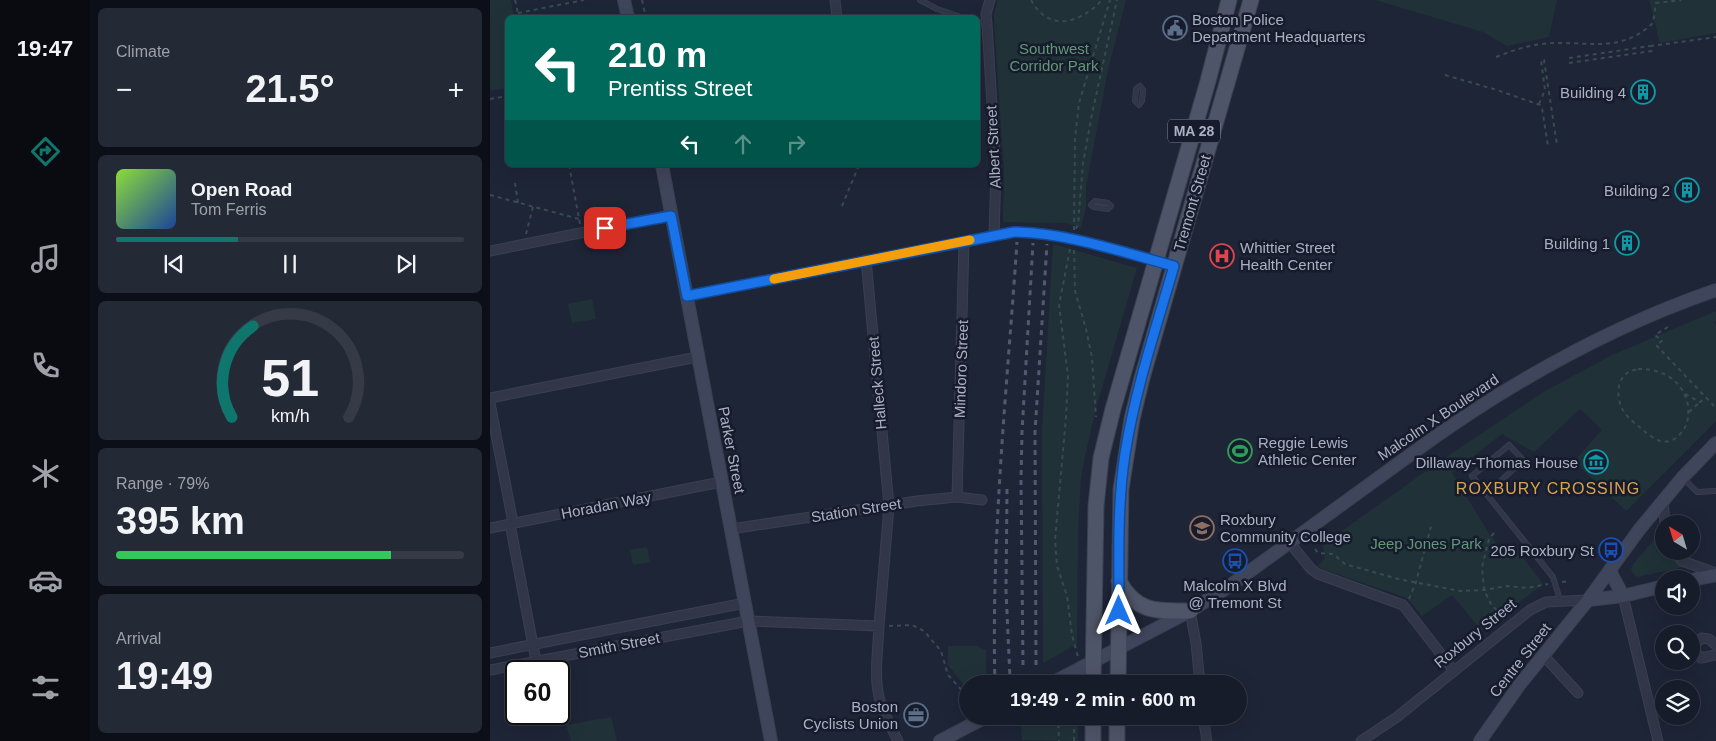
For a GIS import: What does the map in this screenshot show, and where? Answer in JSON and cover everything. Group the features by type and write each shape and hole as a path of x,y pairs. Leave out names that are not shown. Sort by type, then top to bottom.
{"main road":[{"path":"624,0 627,15"},
{"name":"Tremont Street","path":"1094,661 1096,506 1101,458 1113,409 1213,63 1229,0"},
{"name":"Tremont Street","path":"1119,648 1121,489 1127,446 1142,378 1251,0"},
{"name":"Parker Street","path":"662,167 771,741"},
{"name":"Malcolm X Boulevard","path":"1119,648 1190,611 1228,587 1432,439 1529,376 1583,347 1634,323 1716,290"},
{"path":"1588,600 1663,501 1716,443"},
{"path":"1611,568 1612,575 1623,596"},
{"path":"1700,578 1716,574"},
{"path":"1119,581 1130,598 1144,607 1159,610 1190,611"},
{"path":"1588,600 1623,596 1655,588"},
{"name":"Centre Street","path":"1480,741 1520,684 1588,600"},
{"path":"1067,675 1119,648"},
{"name":"MA 28","path":"1118,675 1119,648"},
{"name":"MA 28","path":"1093,675 1094,661"},
{"path":"940,741 971,725"},
{"path":"1093,725 1093,741"},
{"path":"1117,741 1118,725"}],"street":[{"path":"835,0 837,15"},
{"name":"Albert Street","path":"990,0 982,23 996,170 994,235"},
{"path":"490,251 671,216"},
{"path":"687,296 1014,232 1073,238 1174,266"},
{"name":"Mindoro Street","path":"957,497 964,242"},
{"name":"Halleck Street","path":"866,260 889,506 879,626 877,681 885,714 898,741"},
{"path":"490,398 698,357"},
{"path":"490,403 536,660"},
{"name":"Horadan Way","path":"490,528 721,482"},
{"name":"Station Street","path":"731,529 917,501 957,497 982,500"},
{"path":"1663,501 1664,515"},
{"path":"1290,543 1316,573 1396,602 1405,608 1454,671"},
{"path":"1681,560 1716,574"},
{"path":"1623,596 1658,741"},
{"name":"Roxbury Street","path":"1361,741 1397,717 1530,610 1546,602 1588,600"},
{"name":"Smith Street","path":"490,653 744,603"},
{"path":"1190,611 1199,675"},
{"name":"Smith Street","path":"541,660 748,621 879,626"},
{"path":"1716,644 1702,638 1694,644 1695,652 1701,658 1716,655"},
{"path":"1544,656 1578,693"},
{"name":"Smith Street","path":"490,670 505,667"},
{"path":"1204,725 1207,741"}],"lane":[{"path":"920,0 937,9 955,15"},
{"path":"1486,494 1523,460 1509,445 1472,476 1486,494 1553,577 1560,600"},
{"path":"1682,478 1697,492 1716,490"}],"path":[{"path":"515,0 518,13 584,0"},
{"path":"642,0 645,15"},
{"path":"1031,0 1042,14 1052,20 1066,21 1081,17 1095,8 1102,0"},
{"path":"1110,0 1079,103 1075,139 1073,197 1075,231 1078,224 1084,155 1117,0"},
{"path":"1496,57 1511,51 1541,44 1616,44 1642,32 1653,23 1656,2 1681,0"},
{"path":"1569,58 1716,37"},
{"path":"1616,44 1617,51"},
{"path":"1569,62 1652,51 1651,46"},
{"path":"1538,104 1545,90 1541,60 1544,60 1557,145"},
{"path":"1445,75 1538,104 1542,108 1548,146"},
{"path":"490,100 505,97"},
{"path":"494,99 495,104"},
{"path":"569,167 580,224"},
{"path":"842,206 858,167"},
{"path":"515,183 518,203"},
{"path":"490,195 579,219"},
{"path":"533,207 526,234 535,232"},
{"path":"1071,247 1068,254 1059,305 1068,376 1055,540 1057,566 1067,596 1072,636 1077,653"},
{"path":"1076,252 1075,291 1092,358 1096,417"},
{"path":"1668,327 1655,335 1662,341 1656,345 1716,408"},
{"path":"1651,368 1666,375 1681,387 1685,394 1689,412 1685,429 1679,436 1671,441 1660,442 1625,414 1618,391 1621,380 1627,373 1638,369 1651,368"},
{"path":"1685,394 1700,402"},
{"path":"1689,412 1706,398"},
{"path":"1405,608 1416,582 1432,523"},
{"path":"1494,533 1489,539 1482,567 1484,590 1491,604 1511,626"},
{"path":"1315,549 1318,553 1333,554 1345,564 1460,591 1484,590 1507,586 1526,588 1570,581"},
{"path":"879,626 912,625 924,631 942,651 948,675 959,687"},
{"path":"1058,725 1059,741"},
{"path":"1074,725 1074,741"}],"green space":[{"path":"490,0 511,0 514,15 505,15 505,88 490,91"},
{"name":"Southwest Corridor Park","path":"998,0 1126,0 1108,70 1086,187 1086,206 1081,228 1066,223 1003,222 1004,170 994,24 994,14"},
{"path":"1375,0 1557,0 1549,37 1507,46 1483,32"},
{"path":"1649,0 1716,0 1716,33 1660,43"},
{"path":"1053,244 1137,268 1097,405 1081,479 1078,529 1077,644 1043,663 1042,432"},
{"path":"592,299 596,319 572,323 568,304"},
{"name":"Jeep Jones Park","path":"1716,311 1716,321 1714,322 1716,325 1716,421 1626,511 1574,461 1602,430 1580,409 1534,452 1502,434 1452,473 1490,535 1508,558 1518,551 1543,584 1482,631 1452,595 1422,616 1407,598 1322,569 1318,565 1325,556 1322,545 1436,464 1545,391 1612,355"},
{"path":"1655,538 1655,560 1688,560 1703,563 1670,570 1655,570 1655,573 1637,577 1631,571 1633,564"},
{"path":"647,547 650,562 633,565 630,550"},
{"path":"948,646 976,646 986,650 986,675 959,675 959,679 948,665"},
{"path":"611,717 617,741 571,741 566,725"},
{"path":"1078,725 1078,741 1022,740 1021,726"}],"railway":[{"path":"995,675 995,573 1017,242"},
{"path":"1023,665 1022,432 1033,243"},
{"path":"1036,665 1035,432 1047,244"},
{"path":"1007,489 1006,591 1010,675"}],"slow traffic":[{"path":"774,279 970,240"}],"place":[{"name":"Boston Police Department Headquarters","path":"1175,28"},
{"name":"Building 4","path":"1643,92"},
{"name":"Building 2","path":"1687,190"},
{"name":"Building 1","path":"1627,243"},
{"name":"Whittier Street Health Center","path":"1222,256"},
{"name":"Reggie Lewis Athletic Center","path":"1240,451"},
{"name":"Dillaway-Thomas House","path":"1596,462"},
{"name":"Roxbury Community College","path":"1202,528"},
{"name":"205 Roxbury St","path":"1611,550"},
{"name":"Malcolm X Blvd @ Tremont St","path":"1235,561"},
{"name":"Boston Cyclists Union","path":"916,715"}],"district":[{"name":"ROXBURY CROSSING","path":"1548,488"}],"route":[{"path":"605,228 671,216 687,296 1014,232 1039,233 1073,238 1174,266 1142,378 1125,454 1120,509 1119,611"}]}
